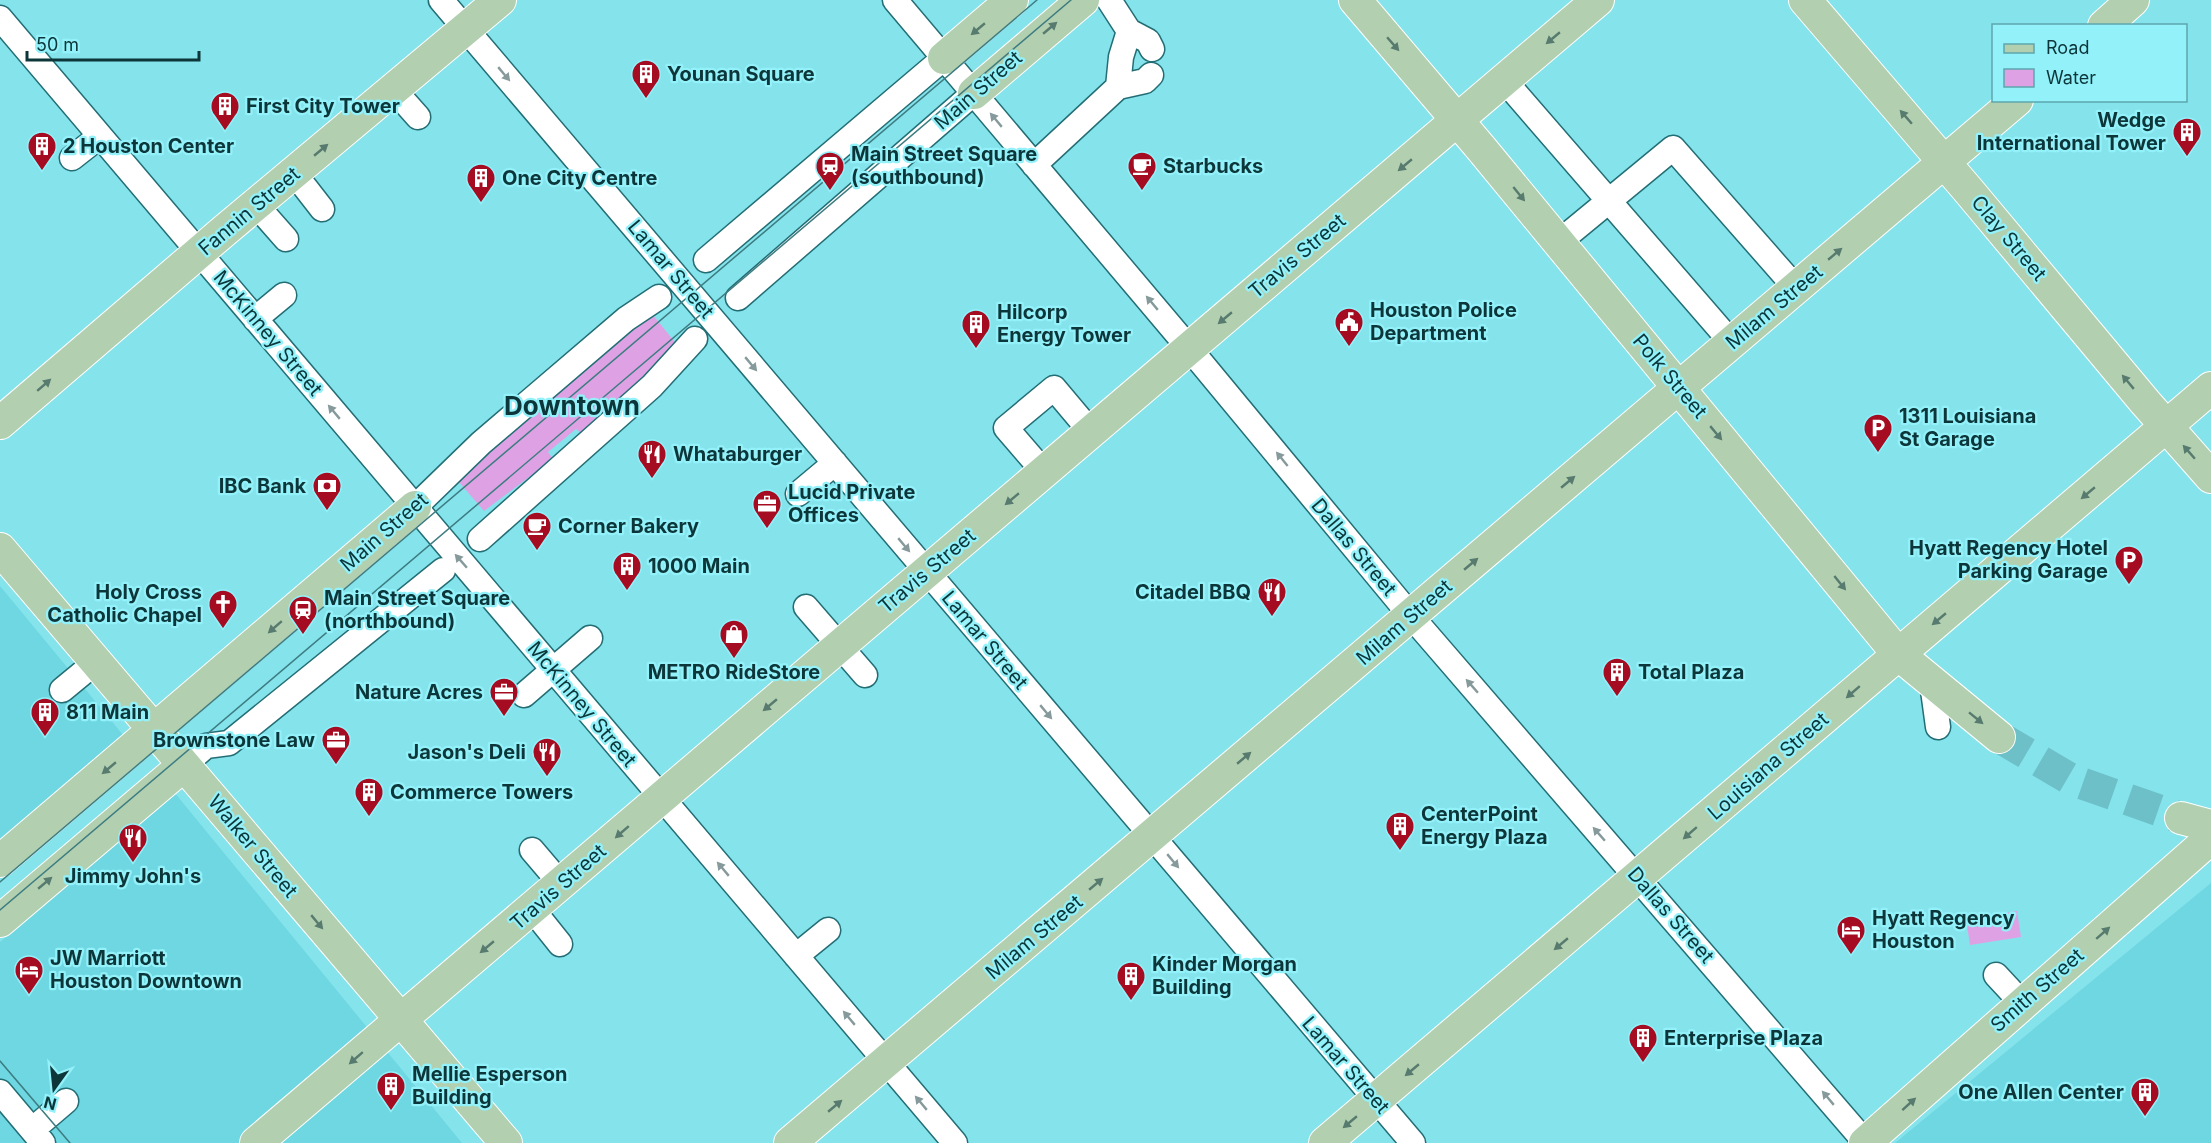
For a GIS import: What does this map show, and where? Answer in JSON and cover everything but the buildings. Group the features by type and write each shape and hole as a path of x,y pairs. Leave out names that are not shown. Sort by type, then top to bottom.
{"main road":[{"name":"Fannin Street","path":"0,423 500,0"},
{"path":"944,58 1012,0"},
{"name":"Main Street","path":"974,93 1083,0"},
{"name":"Polk Street","path":"1355,0 1458,120 1898,654 1999,737"},
{"name":"Travis Street","path":"256,1143 1598,0"},
{"name":"Clay Street","path":"1805,0 2211,477"},
{"path":"2106,24 2133,0"},
{"name":"Milam Street","path":"790,1143 2015,102"},
{"name":"Louisiana Street","path":"1325,1143 2211,388"},
{"name":"Main Street","path":"0,861 415,507"},
{"name":"Walker Street","path":"0,549 506,1143"},
{"path":"0,921 184,765"},
{"path":"2181,818 2211,826"},
{"name":"Smith Street","path":"1866,1143 2211,838"}],"street":[{"name":"Lamar Street","path":"441,0 1413,1143"},
{"name":"Dallas Street","path":"895,0 1189,348 1411,616 1866,1143"},
{"path":"1109,0 1129,31 1148,41 1152,49"},
{"name":"McKinney Street","path":"0,18 955,1143"},
{"path":"1118,87 1121,57 1129,31"},
{"path":"706,260 944,58"},
{"path":"1034,165 1118,87 1145,81 1151,75"},
{"path":"1504,80 1732,343"},
{"path":"394,90 418,117"},
{"name":"Main Street","path":"738,298 974,93"},
{"path":"72,158 100,136"},
{"path":"1559,242 1673,148 1796,288"},
{"path":"294,174 322,209"},
{"path":"256,205 286,239"},
{"path":"255,319 284,295"},
{"name":"Main Street","path":"415,507 490,435 626,319 658,297"},
{"path":"480,539 652,386 695,339"},
{"path":"1044,472 1006,428 1054,388 1090,432"},
{"path":"798,494 835,463"},
{"path":"184,765 206,746 229,743 443,570"},
{"path":"806,607 865,675"},
{"path":"524,695 590,638"},
{"path":"62,690 96,662"},
{"path":"1932,683 1938,727"},
{"path":"532,850 561,884"},
{"path":"532,909 560,944"},
{"path":"796,956 828,930"},
{"path":"1996,975 2022,1003"},
{"path":"0,1092 37,1136 66,1101"}],"shaded area":[{"name":"811 Main","path":"0,586 128,741 0,848"},
{"path":"174,792 462,1143 0,1143 0,942"},
{"path":"2211,883 2211,1143 1895,1143"}],"water":[{"path":"653,315 678,346 582,434 576,429 548,452 553,459 484,511 458,481 489,451 622,337"},
{"path":"2017,911 2021,937 1970,945 1966,919"}],"tunnel":[{"path":"1999,737 2072,780 2181,818"}],"tram line":[{"path":"0,882 1037,0"},
{"path":"0,910 1071,0"},
{"path":"0,1061 70,1143"}],"place":[{"name":"Younan Square","path":"646,100"},
{"name":"First City Tower","path":"225,132"},
{"name":"Wedge International Tower","path":"2187,158"},
{"name":"2 Houston Center","path":"42,172"},
{"name":"Main Street Square (southbound)","path":"830,192"},
{"name":"Starbucks","path":"1142,192"},
{"name":"One City Centre","path":"481,204"},
{"name":"Houston Police Department","path":"1349,348"},
{"name":"Hilcorp Energy Tower","path":"976,350"},
{"name":"1311 Louisiana St Garage","path":"1878,454"},
{"name":"Whataburger","path":"652,480"},
{"name":"IBC Bank","path":"327,512"},
{"name":"Lucid Private Offices","path":"767,530"},
{"name":"Corner Bakery","path":"537,552"},
{"name":"Hyatt Regency Hotel Parking Garage","path":"2129,586"},
{"name":"1000 Main","path":"627,592"},
{"name":"Citadel BBQ","path":"1272,618"},
{"name":"Holy Cross Catholic Chapel","path":"223,630"},
{"name":"Main Street Square (northbound)","path":"303,636"},
{"name":"METRO RideStore","path":"734,660"},
{"name":"Total Plaza","path":"1617,698"},
{"name":"Nature Acres","path":"504,718"},
{"name":"811 Main","path":"45,738"},
{"name":"Brownstone Law","path":"336,766"},
{"name":"Jason's Deli","path":"547,778"},
{"name":"Commerce Towers","path":"369,818"},
{"name":"CenterPoint Energy Plaza","path":"1400,852"},
{"name":"Jimmy John's","path":"133,864"},
{"name":"Hyatt Regency Houston","path":"1851,956"},
{"name":"JW Marriott Houston Downtown","path":"29,996"},
{"name":"Kinder Morgan Building","path":"1131,1002"},
{"name":"Enterprise Plaza","path":"1643,1064"},
{"name":"Mellie Esperson Building","path":"391,1112"},
{"name":"One Allen Center","path":"2145,1118"}],"district":[{"name":"Downtown","path":"572,405"}]}
